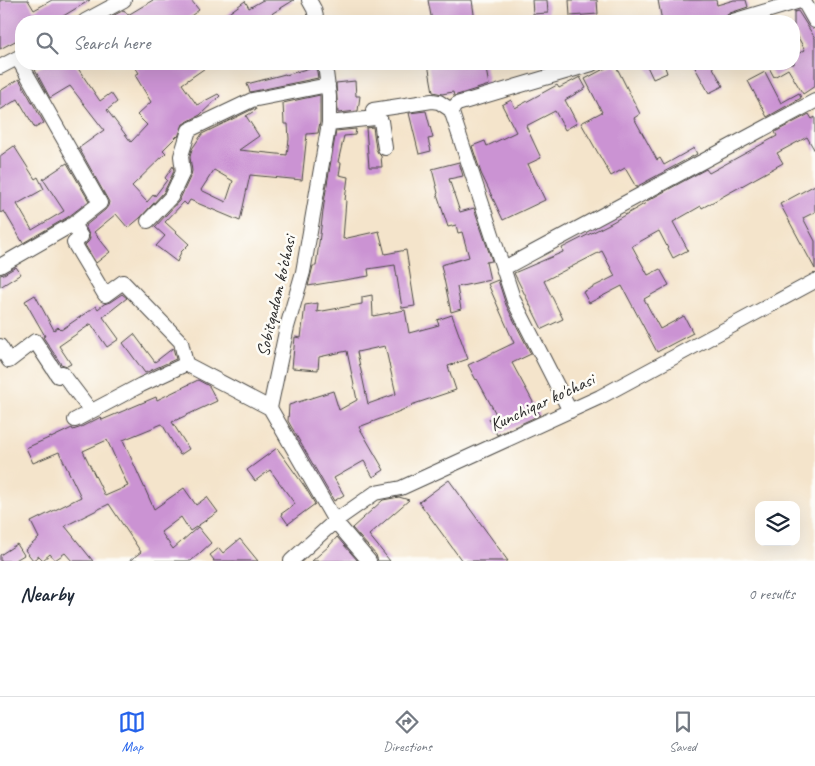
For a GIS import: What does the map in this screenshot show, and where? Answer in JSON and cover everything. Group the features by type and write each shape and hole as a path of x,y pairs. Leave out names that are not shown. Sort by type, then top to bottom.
{"street":[{"path":"96,15 124,0"},
{"path":"309,0 316,15"},
{"path":"753,15 803,0 815,21"},
{"path":"0,67 15,62"},
{"path":"0,266 70,226 100,203 26,70"},
{"name":"Sobitqadam ko'chasi","path":"270,408 287,327 303,272 330,123 327,70"},
{"path":"451,110 457,104 572,70"},
{"path":"148,221 171,197 183,172 181,156 189,130 252,100 328,85"},
{"path":"385,148 380,121 376,118 373,110 432,101 439,102 451,110 514,301 570,411"},
{"path":"504,268 815,101"},
{"path":"330,123 376,118"},
{"path":"70,226 82,237 74,243 105,295 123,282 181,342 186,364 270,408 335,521 368,561"},
{"name":"Kunchiqar ko'chasi","path":"291,561 335,521 376,493 401,488 600,397 815,281"},
{"path":"0,346 9,361 35,341 58,376 62,373 91,411"},
{"path":"75,420 141,385 186,364"}],"building":[{"path":"0,0 28,0 34,10 52,0 90,0 65,15 15,15 15,41 0,49"},
{"path":"153,0 191,0 199,10 192,15 128,15"},
{"path":"263,0 294,0 270,15 226,15 245,1 249,8"},
{"path":"428,0 472,0 474,15 431,15"},
{"path":"532,0 547,0 548,13 533,14"},
{"path":"569,0 597,0 598,14 570,15"},
{"path":"658,0 716,0 717,5 734,0 746,0 748,7 727,15 661,15"},
{"path":"124,10 128,15 114,15"},
{"path":"798,11 815,38 815,86 803,94 789,70 800,70 800,53 805,50 800,41 800,15 794,15 794,12"},
{"path":"35,70 79,70 100,101 111,93 117,102 107,110 131,142 147,125 137,115 151,102 135,75 139,73 137,70 202,70 182,84 197,105 218,94 220,96 200,115 183,124 178,137 163,150 166,153 132,186 147,202 154,194 155,196 167,180 165,178 173,166 174,171 164,192 140,218 128,228 116,214 94,232 110,252 96,263 85,245 90,237 85,226 105,210 109,202 79,148 104,130 70,86 50,98"},
{"path":"303,70 317,70 318,78 250,92 247,84 285,74"},
{"path":"429,70 486,70 489,85 454,96 453,92 442,94 433,92"},
{"path":"602,70 618,70 640,114 634,118 657,160 660,158 664,165 694,148 697,154 636,187 625,168 611,176 581,123 602,112 585,79"},
{"path":"649,70 666,70 667,73 653,79"},
{"path":"696,70 714,70 723,86 709,93"},
{"path":"770,70 786,70 774,77"},
{"path":"765,72 781,103 799,93 801,98 767,117 748,81"},
{"path":"580,77 586,88 565,100 577,123 565,130 555,111 526,126 541,158 528,164 545,200 503,220 481,173 472,146 485,141 487,146 516,132 502,105 511,100 515,108 557,85 559,88"},
{"path":"19,79 44,123 35,128 18,99 0,110 0,91"},
{"path":"355,81 356,96 360,96 358,111 338,113 336,83"},
{"path":"320,95 318,133 307,134 302,180 250,175 240,221 190,200 187,205 184,202 165,222 189,244 181,252 177,262 156,246 165,236 155,227 179,201 192,171 190,157 192,149 202,134 255,108 256,110 246,116 259,136 239,150 287,155 288,124 284,124 283,103","holes":["214,170 233,181 226,202 201,190"]},
{"path":"426,111 433,138 428,139 431,151 419,154 409,113"},
{"path":"809,114 812,119 815,117 815,151 807,137 777,153 783,163 673,222 688,250 673,258 659,231 632,246 648,275 660,269 669,285 644,299 660,329 684,316 693,333 657,352 622,286 589,303 583,292 615,276 602,251 544,281 563,319 542,329 514,273 563,252 562,248 609,224 706,169 709,173 777,136 775,132"},
{"path":"373,127 376,149 381,156 382,167 369,167 366,128"},
{"path":"356,129 355,135 344,136 338,162 341,163 339,175 348,177 343,239 379,231 385,254 406,250 415,306 402,308 395,265 368,269 369,276 308,286 313,266 316,266 336,131"},
{"path":"14,146 35,179 38,177 44,189 17,204 32,230 64,211 43,179 67,163 89,201 68,217 23,243 4,211 0,213 0,156"},
{"path":"459,162 463,176 449,179 460,212 474,208 492,261 486,262 490,280 457,287 461,309 451,312 441,265 469,257 462,232 458,233 456,225 448,227 437,194 432,169"},
{"path":"815,185 815,212 803,218 815,241 815,269 780,204"},
{"path":"16,267 21,274 0,287 0,275"},
{"path":"498,280 506,305 531,354 512,363 540,415 497,435 489,419 497,416 468,365 514,343 488,284"},
{"path":"122,294 127,298 103,317 119,339 107,347 91,324 59,346 71,364 67,366 61,364 43,337 45,336 25,301 35,295 54,330 58,327 61,330 96,306 98,309"},
{"path":"372,295 373,316 405,310 409,333 439,325 437,320 452,315 468,359 448,366 456,390 411,405 359,427 384,470 373,477 364,461 334,478 344,495 334,501 288,421 289,405 333,391 339,410 357,400 347,351 319,357 318,370 292,368 295,337 301,338 305,305 318,303 317,312 362,304 362,297","holes":["385,346 396,394 368,404 357,352"]},
{"path":"134,334 155,362 173,348 176,359 145,373 123,343"},
{"path":"198,380 209,386 217,401 172,422 189,449 180,455 162,424 123,440 154,509 184,488 196,505 207,497 218,512 190,531 181,517 161,532 173,549 198,527 211,543 191,561 129,561 141,552 109,504 65,526 93,561 72,561 65,553 55,560 50,554 43,560 39,556 33,560 25,550 39,538 31,522 81,497 59,452 33,463 26,448 72,428 73,430 79,428 101,417 102,420 156,397 157,400","holes":["107,440 128,486 105,496 83,451"]},
{"path":"277,448 315,504 288,524 281,514 295,504 270,470 255,481 247,470"},
{"path":"449,480 508,561 462,561 419,502"},
{"path":"399,497 409,500 369,535 390,561 378,561 376,555 352,528 383,500"},
{"path":"337,537 358,561 312,561 329,546"},
{"path":"240,539 258,561 213,561 210,555 219,548 223,553"},
{"path":"17,544 24,555 14,561 0,561 0,555"}]}
